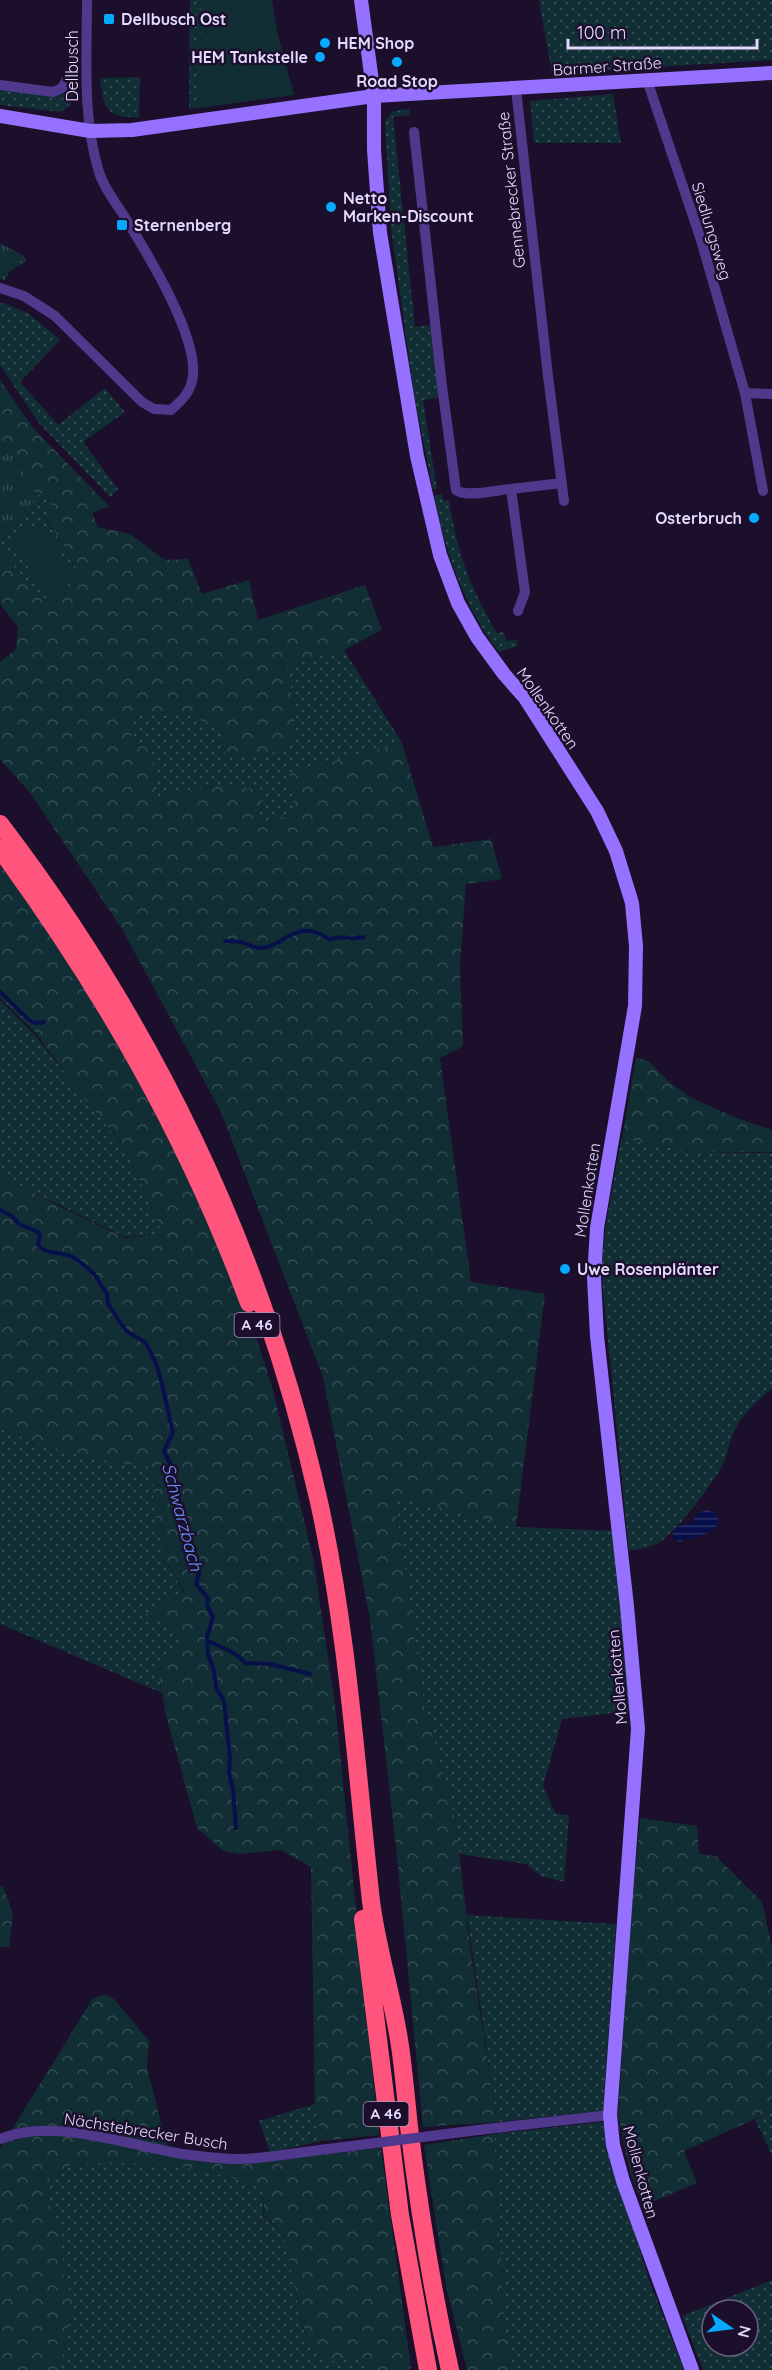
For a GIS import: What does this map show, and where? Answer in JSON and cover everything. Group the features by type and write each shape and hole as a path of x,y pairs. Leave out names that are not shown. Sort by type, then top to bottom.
{"highway":[{"name":"A 46","path":"0,824 91,953 164,1078 208,1168 250,1271 292,1396 320,1505 332,1567 355,1730 372,1905 400,2045 421,2212 450,2367"},
{"name":"A 46","path":"0,849 108,1008 166,1112 205,1193 245,1292 283,1407 312,1530 331,1637 388,2128 406,2256 428,2370"}],"main road":[{"name":"Mollenkotten","path":"361,0 374,96 374,150 380,233 417,456 440,555 458,603 477,637 525,698 597,811 616,851 632,903 636,946 635,1006 597,1228 594,1285 597,1336 627,1606 638,1729 611,2069 610,2115 613,2145 623,2181 692,2370"},
{"name":"Barmer Straße","path":"516,89 772,72"},
{"name":"Gennebrecker Straße","path":"0,116 90,131 167,126 374,96 516,89"}],"street":[{"name":"Dellbusch","path":"87,0 87,89 90,131"},
{"name":"Dellbusch","path":"0,85 53,92 62,88 69,76"},
{"name":"Siedlungsweg","path":"647,80 700,240 745,393 763,490"},
{"name":"Gennebrecker Straße","path":"516,89 564,501"},
{"path":"0,288 24,296 55,316 142,402 154,410 171,410 185,397 192,381 194,365 189,343 152,261 100,174 90,131"},
{"path":"414,132 456,490 467,494 562,483"},
{"path":"745,393 772,394"},
{"path":"510,489 525,592 518,611"},
{"name":"Nächstebrecker Busch","path":"0,2139 16,2134 49,2132 96,2136 182,2154 234,2159 610,2115"}],"green space":[{"path":"190,0 201,0 200,108 189,109"},
{"path":"201,0 272,0 277,31 294,95 200,108"},
{"path":"539,0 772,0 772,60 552,73"},
{"path":"74,73 72,101 60,112 0,105 0,90 63,93 69,88"},
{"path":"140,77 139,117 120,116 113,113 105,104 100,78"},
{"path":"613,94 621,143 534,143 530,101"},
{"path":"409,109 410,115 393,117 415,327 432,325 440,397 423,400 437,489 433,490 414,394 391,228 385,121 393,111"},
{"path":"0,243 24,256 26,261 9,272 5,280 0,279"},
{"path":"0,302 28,313 60,340 20,382 58,425 105,388 125,412 83,442 118,489 110,497 39,423 0,365"},
{"path":"0,380 33,428 109,506 92,513 98,527 130,534 165,560 188,559 202,594 249,580 258,620 365,585 382,630 344,650 288,665 297,739 269,755 225,756 221,731 185,712 130,713 132,744 151,746 158,797 222,785 264,790 256,826 295,812 289,773 402,743 433,847 491,839 502,879 466,884 460,967 463,1046 440,1058 471,1282 545,1294 516,1527 394,1497 424,1703 455,1819 471,1953 497,2122 423,2127 397,1856 370,1619 323,1377 221,1112 122,929 31,794 0,759 0,662 16,649 18,627 0,604 0,549 44,603 82,577 47,519 51,504 46,491 37,496 8,448 0,443"},
{"path":"0,443 8,448 37,496 0,542"},
{"path":"46,491 51,504 47,520 82,577 44,603 0,549 0,542 37,496"},
{"path":"442,494 443,501 449,500 456,537 479,600 497,633 504,632 506,641 517,640 518,646 499,652 466,597 450,558 434,496"},
{"path":"41,521 77,579 47,598 11,540"},
{"path":"344,650 402,743 289,773 295,812 256,826 264,790 222,785 158,797 151,746 132,744 130,713 185,712 221,731 297,738 288,665"},
{"path":"0,866 40,913 101,1008 196,1182 243,1297 273,1390 314,1562 336,1712 379,2135 322,2141 315,2103 311,1867 281,1850 240,1854 223,1851 197,1828 166,1715 158,1671 182,1638 158,1619 143,1616 184,1591 164,1558 154,1506 152,1467 110,1462 46,1446 0,1429 0,1174 125,1238 163,1235 126,1149 80,1093 35,1032 0,998"},
{"path":"0,1000 34,1034 126,1150 163,1235 125,1237 0,1176"},
{"path":"636,1058 649,1061 669,1082 690,1097 734,1117 772,1130 772,1152 697,1152 622,1139"},
{"path":"621,1139 697,1152 772,1153 772,1389 753,1406 736,1427 723,1464 703,1495 682,1521 656,1544 629,1551 601,1270 606,1224"},
{"path":"0,1429 75,1452 152,1467 154,1506 164,1558 183,1591 144,1616 158,1619 183,1638 158,1670 162,1693 0,1624"},
{"path":"394,1496 516,1527 615,1531 630,1711 562,1719 543,1786 555,1813 569,1816 564,1882 541,1876 526,1864 459,1854 455,1818 424,1703"},
{"path":"640,1818 697,1826 699,1854 716,1856 762,1902 772,1947 772,2111 684,2151 697,2183 643,2206 630,2172 618,2116 630,1928"},
{"path":"0,1886 3,1886 13,1914 9,1947 0,1947"},
{"path":"467,1915 616,1924 603,2111 497,2122"},
{"path":"106,1994 115,2000 149,2041 147,2068 170,2157 241,2164 381,2148 411,2368 367,2370 358,2359 328,2361 314,2351 303,2326 284,2238 276,2226 264,2216 264,2190 246,2182 204,2171 159,2164 116,2162 73,2164 49,2179 50,2208 60,2224 64,2278 73,2300 60,2370 0,2370 0,2149 93,1998"},
{"path":"315,2104 322,2141 270,2152 259,2121"},
{"path":"772,2111 772,2155 755,2120"},
{"path":"602,2122 648,2277 684,2370 514,2370 505,2334 494,2134"},
{"path":"494,2134 505,2334 514,2370 467,2370 446,2286 424,2145"},
{"path":"108,2162 188,2168 228,2176 264,2190 263,2216 285,2239 303,2328 315,2351 328,2361 358,2359 368,2370 60,2370 73,2300 64,2278 60,2224 50,2208 49,2179 71,2164"},
{"path":"772,2280 772,2370 703,2370 682,2316 700,2309 700,2358 760,2358 760,2298 727,2298"}],"shaded area":[{"path":"707,1510 715,1513 719,1519 715,1528 692,1540 687,1538 680,1542 672,1537 675,1527 692,1523 698,1513"}],"waterway":[{"path":"225,941 240,942 258,948 267,947 291,935 308,931 318,933 330,940 364,937"},
{"path":"0,992 29,1020 35,1023 44,1022"},
{"name":"Schwarzbach","path":"0,1210 13,1217 19,1224 38,1232 40,1236 38,1245 41,1248 71,1256 94,1274 107,1293 108,1304 126,1331 145,1342 156,1363 173,1432 164,1451 174,1479 174,1498 182,1515 181,1527 187,1552 199,1573 196,1584 208,1598 207,1605 213,1617 207,1637 208,1655 214,1671 216,1687 224,1701 236,1828"},
{"path":"208,1641 233,1653 245,1663 270,1664 310,1674"}],"place":[{"name":"Dellbusch Ost","path":"109,19"},
{"name":"HEM Shop","path":"325,43"},
{"name":"HEM Tankstelle","path":"320,57"},
{"name":"Road Stop","path":"397,62"},
{"name":"Netto Marken-Discount","path":"331,207"},
{"name":"Sternenberg","path":"122,225"},
{"name":"Osterbruch","path":"754,518"},
{"name":"Uwe Rosenplänter","path":"565,1269"}]}
